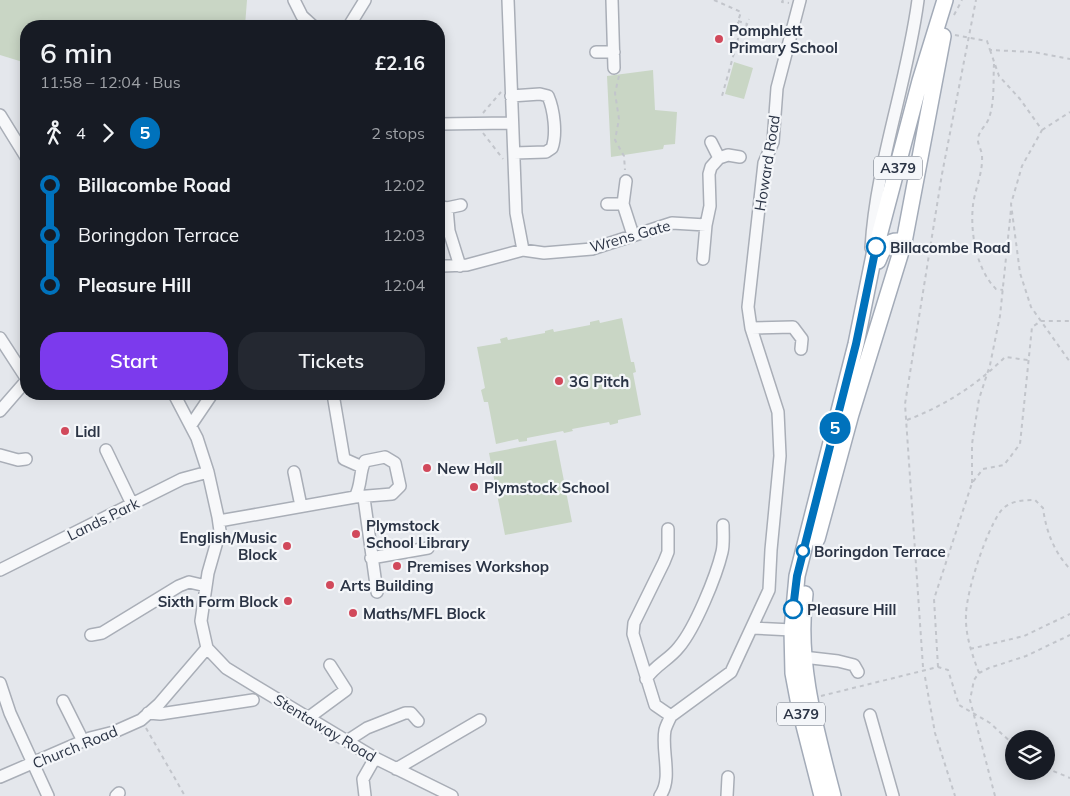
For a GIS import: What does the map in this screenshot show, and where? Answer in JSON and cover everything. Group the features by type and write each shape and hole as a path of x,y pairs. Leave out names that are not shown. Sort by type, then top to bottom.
{"main road":[{"path":"925,69 936,0"},
{"name":"A379","path":"822,796 793,673 792,630 797,576 848,379 869,280 877,223 945,0"},
{"name":"A379","path":"833,796 809,699 803,657 803,606 816,541 851,414 904,242 944,33 954,0"},
{"name":"A379","path":"877,223 890,230 900,228 917,175"},
{"name":"A379","path":"866,295 882,249 893,241 904,242"}],"street":[{"path":"294,0 302,16 306,20"},
{"path":"353,20 365,0"},
{"path":"445,266 460,266 523,250 516,213 512,123 507,93 508,0"},
{"path":"612,0 614,68"},
{"name":"Howard Road","path":"671,716 731,672 769,590 770,550 780,456 778,412 750,328 748,307 764,163 773,142 777,88 800,0"},
{"path":"877,223 877,189 911,48 918,0"},
{"path":"596,52 614,52"},
{"path":"507,93 548,96 552,105 554,141 552,148 546,152 514,153"},
{"path":"0,115 20,147"},
{"path":"445,124 512,123"},
{"path":"711,142 719,158"},
{"path":"703,259 711,194 708,174 719,158 728,155 740,157"},
{"path":"626,181 622,204 632,235"},
{"path":"607,204 622,204"},
{"path":"445,207 461,205"},
{"path":"445,215 460,266"},
{"name":"Wrens Gate","path":"523,250 544,253 572,252 592,249 672,223 706,225"},
{"path":"750,328 793,327 802,339 801,349"},
{"path":"0,338 20,370"},
{"path":"0,411 20,386"},
{"path":"177,400 191,425 208,472 219,521 220,531 206,586 201,621 207,648"},
{"path":"191,425 208,400"},
{"path":"334,400 344,459 362,466"},
{"path":"106,450 132,504"},
{"path":"0,455 18,460 26,459"},
{"path":"219,521 301,506 360,497 392,494 400,486 395,463 385,457 366,461 362,466 360,487 360,497 377,592"},
{"name":"Lands Park","path":"0,570 182,479 208,472"},
{"path":"294,472 301,506"},
{"path":"646,679 654,668 678,648 689,633 710,586 722,552 723,526"},
{"path":"660,796 664,791 666,780 665,731 671,716 655,705 633,634 634,623 668,552 668,529"},
{"path":"370,558 428,548"},
{"path":"91,635 102,633 179,586 189,582 206,586"},
{"path":"752,628 792,630"},
{"name":"Church Road","path":"0,777 83,741 114,732 145,716 159,704 207,648"},
{"name":"Stentaway Road","path":"207,648 226,668 308,718 375,758 452,796"},
{"path":"803,657 854,665 858,672"},
{"path":"308,718 346,690 330,665"},
{"path":"0,683 10,713 48,796"},
{"name":"Church Road","path":"145,716 253,700"},
{"path":"63,701 83,741"},
{"path":"347,741 367,728 405,713 411,713 418,721"},
{"path":"870,715 894,796"},
{"path":"396,769 480,720"},
{"path":"364,796 362,779 375,758"},
{"path":"727,796 728,778"}],"path":[{"path":"714,0 741,12 738,21 738,39 722,96"},
{"path":"923,667 905,404 967,36 976,0"},
{"path":"738,21 746,26 749,19"},
{"path":"944,33 987,41 999,76 1020,99 1042,130"},
{"path":"990,50 1033,52 1070,59"},
{"path":"994,62 993,97 989,119 980,132 978,140 982,155 973,205 973,227 977,251 987,277 996,289 1003,290"},
{"path":"614,68 620,78 615,93 619,119 615,140 624,156 626,181"},
{"path":"507,93 479,118 479,124 480,129 514,173"},
{"path":"938,667 934,598 972,483 972,444 979,399 986,376 1003,290 1011,204 1022,166 1042,130 1070,112"},
{"path":"1011,204 1020,273 1031,307 1070,362"},
{"path":"972,483 983,469 1004,465 1020,444 1032,327 1041,321 1070,321"},
{"path":"906,420 929,412 986,376 1005,357 1028,360"},
{"path":"979,673 970,649 966,613 974,573 1001,511 1018,500 1035,500 1043,508 1046,527 1059,558 1070,569"},
{"path":"970,649 1024,636 1070,614"},
{"path":"995,796 970,700 971,689 979,673 1026,656 1070,635"},
{"path":"809,699 938,667 948,670 959,705 990,723 1005,736"},
{"path":"925,677 934,733 955,796"},
{"path":"145,716 185,796"},
{"path":"1055,772 1070,778"}],"green space":[{"path":"0,0 247,0 245,20 20,20 20,61 0,55"},
{"path":"734,62 753,68 744,99 725,94"},
{"path":"653,70 655,110 677,112 675,144 664,145 663,149 611,157 607,76"},
{"name":"3G Pitch","path":"622,318 631,362 634,362 636,372 633,373 641,415 618,420 618,423 610,425 609,422 572,429 573,431 564,433 563,431 527,438 527,441 519,442 518,439 496,444 488,402 484,402 481,390 485,388 477,347 501,343 500,339 507,337 508,340 545,333 545,331 553,329 554,332 590,325 590,322 599,320 600,323"},
{"path":"556,440 572,522 505,535 489,453"}],"bus line":[{"name":"5","path":"793,609 797,576 856,344 876,247"}],"place":[{"name":"Pomphlett Primary School","path":"719,39"},
{"name":"Billacombe Road","path":"876,247"},
{"name":"3G Pitch","path":"559,381"},
{"name":"Lidl","path":"65,431"},
{"name":"New Hall","path":"427,468"},
{"name":"Plymstock School","path":"474,487"},
{"name":"Plymstock School Library","path":"356,534"},
{"name":"English/Music Block","path":"287,546"},
{"name":"Boringdon Terrace","path":"803,551"},
{"name":"Premises Workshop","path":"397,566"},
{"name":"Arts Building","path":"330,585"},
{"name":"Sixth Form Block","path":"288,601"},
{"name":"Pleasure Hill","path":"793,609"},
{"name":"Maths/MFL Block","path":"353,613"}]}
